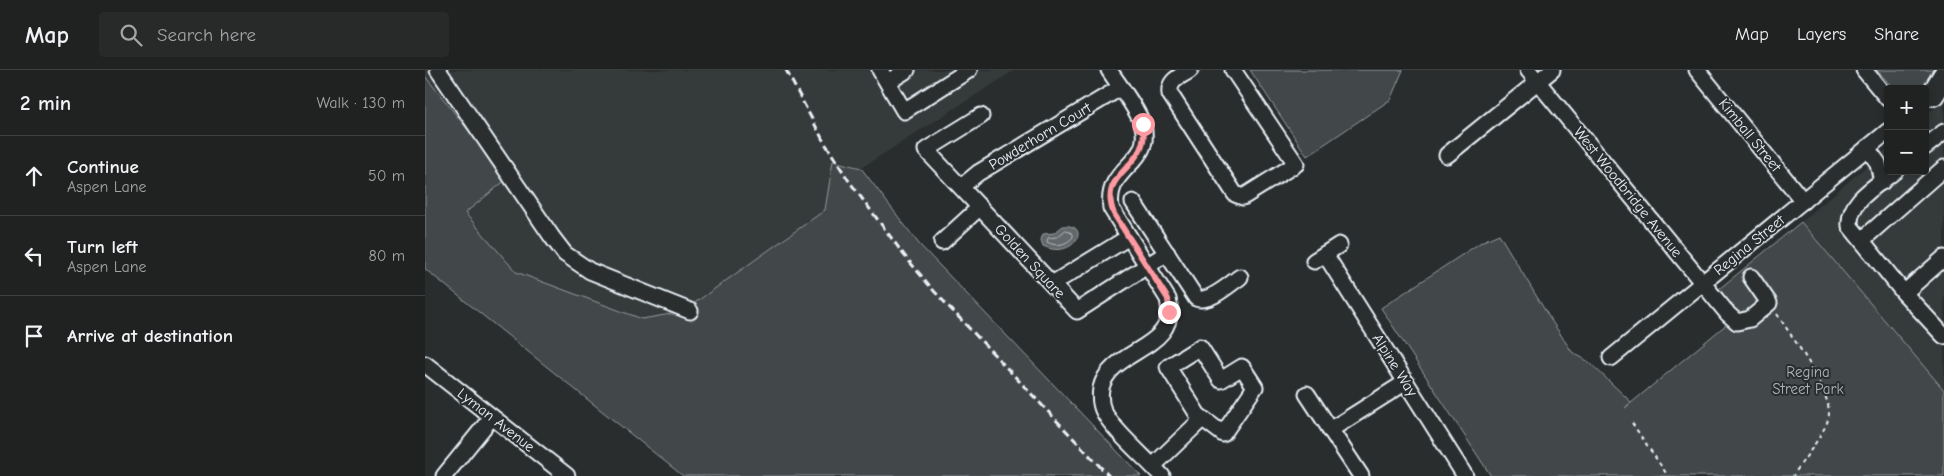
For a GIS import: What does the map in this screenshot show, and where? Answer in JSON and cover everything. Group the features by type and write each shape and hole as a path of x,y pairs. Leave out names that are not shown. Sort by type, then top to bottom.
{"street":[{"path":"425,76 437,70 565,254 590,271 690,311"},
{"path":"907,70 884,76 904,111 969,70"},
{"path":"1109,70 1140,118 1144,131 1143,144 1137,157 1119,175 1110,200 1114,214 1168,299 1169,312 1167,326 1159,337 1109,372 1103,384 1100,398 1101,404 1108,418 1158,471 1202,420"},
{"path":"1190,70 1171,82 1169,87 1170,94 1235,194 1243,198 1295,164 1233,70"},
{"path":"1447,155 1533,76 1552,70"},
{"name":"Kimball Street","path":"1697,70 1803,200"},
{"path":"1864,70 1884,94"},
{"name":"West Woodbridge Avenue","path":"1533,76 1734,321 1743,322 1750,319 1769,303 1751,277"},
{"name":"Powderhorn Court","path":"961,187 978,173 1120,88"},
{"name":"Golden Square","path":"981,116 926,150 1077,311 1147,265"},
{"name":"Regina Street","path":"1611,358 1884,134"},
{"path":"1929,144 1943,134"},
{"path":"1867,148 1878,162 1881,182"},
{"path":"1861,240 1944,168"},
{"path":"1890,175 1857,201 1849,215 1850,226 1904,293 1941,327"},
{"path":"1133,202 1194,295 1200,300 1207,299 1241,277"},
{"path":"942,242 980,208"},
{"path":"1052,284 1129,237"},
{"name":"Alpine Way","path":"1339,245 1320,258 1406,382 1465,476"},
{"path":"1147,265 1167,253"},
{"path":"1904,293 1944,258"},
{"path":"1200,347 1221,380 1242,368 1255,387 1223,434 1202,420 1168,367 1200,347"},
{"name":"Lyman Avenue","path":"425,364 563,475"},
{"path":"1330,430 1406,382"},
{"path":"1307,394 1361,476"},
{"path":"443,476 492,417"}],"path":[{"path":"1773,308 1812,368 1825,392 1829,411 1828,420 1793,476"},
{"path":"1632,423 1668,476"}],"shaded area":[{"path":"425,70 1015,70 861,168 833,161 825,210 682,312 642,319 516,272 465,213 506,179 425,76"},
{"path":"1944,100 1944,390 1801,222 1884,151 1884,175 1929,175 1929,113"}],"green space":[{"path":"1250,70 1403,70 1390,100 1307,156"},
{"path":"1877,70 1934,70 1932,77 1925,85 1890,85"},
{"path":"425,76 507,179 465,213 516,272 642,319 682,312 825,210 833,161 861,168 919,244 1141,476 683,476 425,269"},
{"name":"Regina Street Park","path":"1801,222 1944,390 1944,476 1491,476 1381,308 1483,241 1499,234 1572,352 1589,362 1631,402 1625,408 1739,314 1719,289"}],"water":[{"path":"1063,226 1072,227 1077,230 1076,240 1071,245 1063,249 1043,246 1041,240 1043,234 1054,233"}],"railway":[{"path":"786,70 823,140 849,181 904,255 934,291 1109,476"}],"route":[{"path":"1143,124 1144,137 1141,151 1115,180 1110,200 1111,208 1168,299 1169,312"}]}
